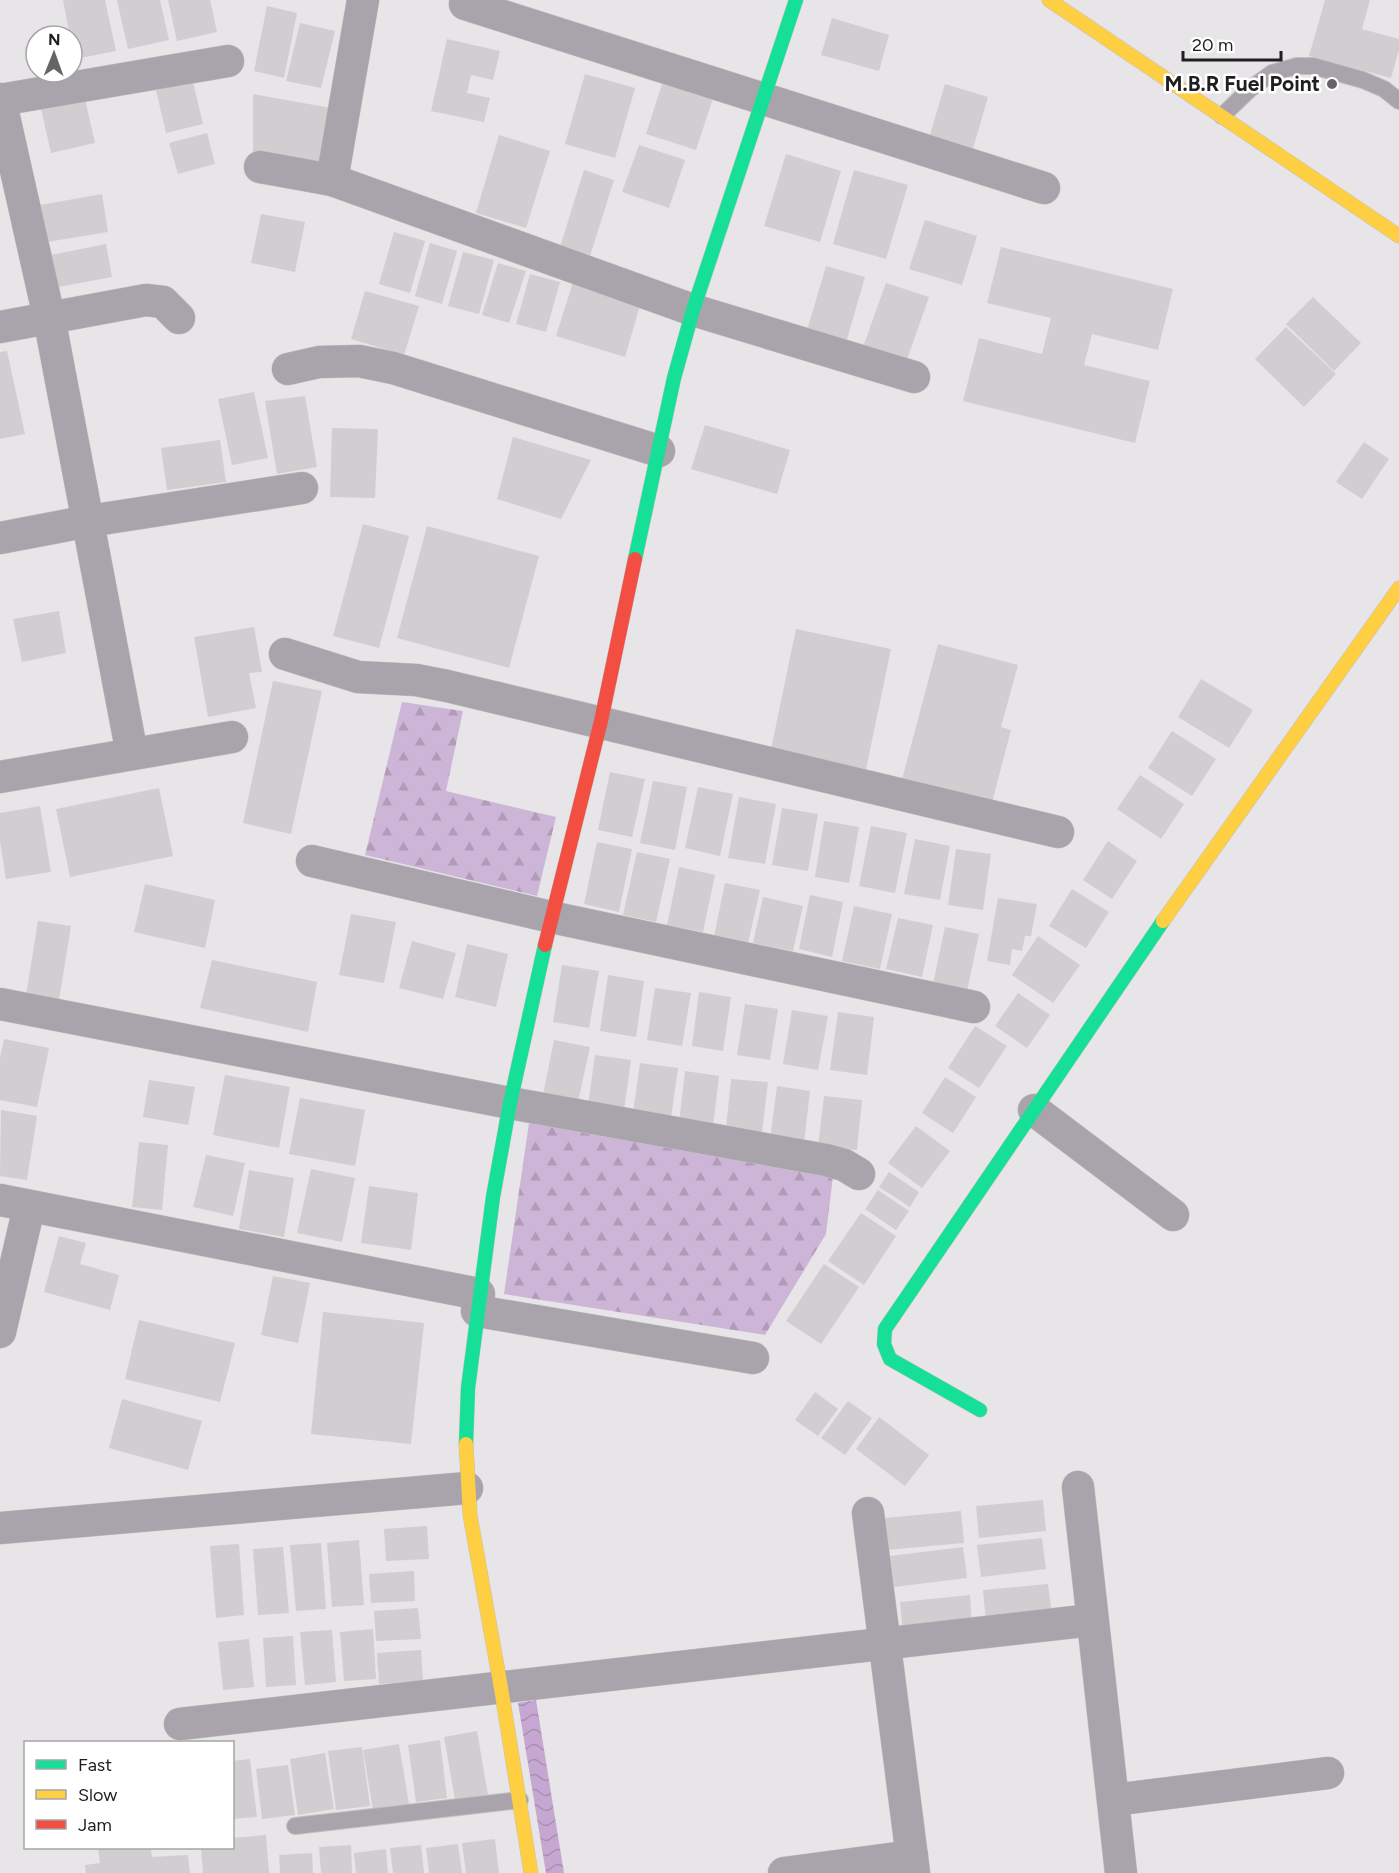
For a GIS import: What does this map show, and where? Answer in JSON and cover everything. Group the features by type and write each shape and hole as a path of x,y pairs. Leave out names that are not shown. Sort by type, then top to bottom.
{"street":[{"path":"332,180 363,0"},
{"path":"531,1873 467,1488 468,1398 478,1302 493,1197 510,1103 551,917 601,721 674,378 693,310 796,0"},
{"path":"1049,0 1397,231"},
{"path":"465,4 1044,188"},
{"path":"132,754 50,317 0,100 228,60"},
{"path":"260,167 332,180 693,310 914,377"},
{"path":"0,327 146,300 163,302 178,318"},
{"path":"288,369 319,362 359,361 393,368 659,451"},
{"path":"0,538 88,521 302,488"},
{"path":"980,1410 890,1359 884,1344 885,1329 1190,881 1399,588"},
{"path":"285,654 358,677 416,680 447,686 1058,832"},
{"path":"0,777 232,737"},
{"path":"312,861 551,917 974,1007"},
{"path":"0,1004 510,1103 826,1160 844,1165 859,1174"},
{"path":"1034,1110 1173,1215"},
{"path":"0,1332 15,1204 753,1358"},
{"path":"1078,1487 1121,1873"},
{"path":"0,1528 467,1488"},
{"path":"783,1873 913,1864 868,1513"},
{"path":"180,1724 1092,1620"},
{"path":"1113,1800 1328,1773"}],"lane":[{"path":"1222,116 1272,73 1297,66 1313,66 1363,80 1384,89 1399,101"},
{"path":"295,1826 520,1800"}],"green space":[{"path":"402,702 463,711 446,791 556,817 537,896 365,855"},
{"path":"529,1123 833,1176 826,1234 765,1335 504,1294"}],"water":[{"path":"536,1700 564,1873 546,1873 518,1703"}],"building":[{"path":"63,0 105,0 116,51 84,57 84,24 68,24"},
{"path":"117,0 160,0 169,40 128,49"},
{"path":"168,0 210,0 217,32 177,41"},
{"path":"1325,0 1370,0 1362,29 1399,39 1399,50 1391,78 1309,56"},
{"path":"267,6 297,13 284,78 254,71"},
{"path":"832,18 889,35 879,71 821,55"},
{"path":"300,23 335,31 321,88 286,81"},
{"path":"447,39 500,51 493,80 471,75 467,93 490,98 484,122 431,111"},
{"path":"585,74 635,88 615,158 565,144"},
{"path":"664,78 714,95 696,150 646,134"},
{"path":"193,82 203,124 166,133 156,90"},
{"path":"945,84 988,97 972,152 929,138"},
{"path":"253,94 331,108 317,169 253,157"},
{"path":"85,99 95,143 51,153 41,109"},
{"path":"207,133 215,164 178,174 169,143"},
{"path":"499,135 550,151 526,228 476,213"},
{"path":"639,145 685,160 669,208 622,192"},
{"path":"786,154 841,171 820,242 764,226"},
{"path":"584,170 614,180 590,256 560,247"},
{"path":"854,170 908,185 886,259 833,244"},
{"path":"102,194 108,232 47,242 40,205"},
{"path":"261,214 305,222 295,272 251,263"},
{"path":"925,220 977,236 962,285 909,269"},
{"path":"394,232 425,241 410,293 379,284"},
{"path":"430,243 457,251 442,304 415,296"},
{"path":"106,244 112,277 53,288 46,256"},
{"path":"1001,247 1173,289 1158,350 1092,334 1084,365 1150,381 1135,443 963,401 979,338 1042,354 1051,318 987,303"},
{"path":"463,252 494,260 479,314 448,306"},
{"path":"498,263 526,271 509,323 482,315"},
{"path":"826,266 865,277 845,346 806,334"},
{"path":"530,274 560,282 546,332 516,324"},
{"path":"573,282 641,302 625,357 556,336"},
{"path":"886,283 929,297 905,365 862,350"},
{"path":"365,291 419,306 404,355 351,339"},
{"path":"1313,297 1361,343 1334,371 1286,324"},
{"path":"1286,327 1336,374 1304,407 1255,359"},
{"path":"7,351 25,434 0,439 0,352"},
{"path":"254,392 268,458 232,465 218,399"},
{"path":"305,396 317,467 277,474 265,401"},
{"path":"705,425 790,450 777,494 691,469"},
{"path":"332,428 378,429 375,498 330,497"},
{"path":"513,437 591,460 561,519 497,499"},
{"path":"220,440 226,482 167,490 161,448"},
{"path":"1364,442 1389,459 1362,499 1336,482"},
{"path":"363,524 409,536 379,648 333,636"},
{"path":"427,526 539,556 509,668 397,638"},
{"path":"59,611 66,653 22,662 13,619"},
{"path":"254,627 262,672 249,673 256,708 208,717 194,637"},
{"path":"796,629 891,649 865,774 770,754"},
{"path":"938,644 1018,665 1001,727 1011,730 991,806 901,783"},
{"path":"1201,679 1253,710 1229,748 1178,717"},
{"path":"273,681 322,691 291,834 243,823"},
{"path":"1172,731 1216,759 1192,796 1148,768"},
{"path":"610,772 645,779 632,837 598,830"},
{"path":"1140,775 1184,804 1161,839 1117,809"},
{"path":"653,781 687,787 675,850 640,843"},
{"path":"698,787 733,794 720,856 685,848"},
{"path":"159,788 173,856 70,877 56,809"},
{"path":"739,797 776,804 765,864 728,858"},
{"path":"40,806 51,872 6,879 0,841 0,813"},
{"path":"782,808 818,814 808,871 772,865"},
{"path":"824,821 859,827 849,883 815,877"},
{"path":"871,826 907,833 895,893 859,886"},
{"path":"915,839 950,846 940,900 904,894"},
{"path":"1108,841 1137,861 1112,899 1083,880"},
{"path":"597,842 632,849 619,912 584,904"},
{"path":"956,849 991,854 983,910 948,905"},
{"path":"637,852 670,859 656,922 623,915"},
{"path":"679,867 715,875 703,932 667,925"},
{"path":"725,883 760,890 748,943 714,936"},
{"path":"145,884 215,900 205,948 134,932"},
{"path":"1072,889 1109,912 1086,948 1049,926"},
{"path":"810,895 843,902 832,957 799,949"},
{"path":"763,897 803,906 793,951 753,943"},
{"path":"998,898 1037,904 1031,936 1025,936 1022,951 1012,949 1010,965 987,961"},
{"path":"854,906 892,914 880,969 842,961"},
{"path":"351,914 396,922 384,983 339,975"},
{"path":"898,918 933,925 922,977 886,969"},
{"path":"38,921 71,926 59,1000 26,995"},
{"path":"945,927 979,934 967,991 933,984"},
{"path":"1038,936 1080,965 1053,1003 1012,975"},
{"path":"412,941 456,953 443,999 399,988"},
{"path":"467,944 508,954 496,1007 455,997"},
{"path":"212,960 317,982 308,1032 200,1008"},
{"path":"562,965 599,971 589,1028 553,1022"},
{"path":"608,975 644,981 636,1037 600,1031"},
{"path":"655,988 691,993 682,1046 647,1040"},
{"path":"699,992 731,997 723,1051 692,1046"},
{"path":"1018,993 1050,1015 1027,1048 995,1026"},
{"path":"745,1004 778,1009 770,1060 737,1055"},
{"path":"792,1010 828,1016 818,1070 783,1064"},
{"path":"838,1012 874,1017 867,1075 830,1070"},
{"path":"975,1026 1007,1046 979,1088 948,1068"},
{"path":"4,1039 49,1048 37,1107 0,1100 0,1058"},
{"path":"554,1040 590,1047 578,1102 543,1095"},
{"path":"595,1055 631,1060 624,1110 588,1105"},
{"path":"640,1063 678,1068 671,1118 633,1113"},
{"path":"685,1071 719,1076 713,1127 679,1123"},
{"path":"225,1075 290,1087 279,1148 213,1135"},
{"path":"945,1077 976,1097 953,1133 922,1113"},
{"path":"731,1079 768,1082 762,1132 726,1128"},
{"path":"149,1080 195,1087 188,1125 143,1117"},
{"path":"777,1086 810,1091 804,1143 770,1139"},
{"path":"824,1096 862,1100 857,1150 818,1146"},
{"path":"300,1098 365,1110 355,1166 289,1154"},
{"path":"1,1110 37,1116 27,1180 0,1176"},
{"path":"916,1126 950,1151 922,1188 888,1163"},
{"path":"139,1142 168,1145 162,1210 132,1207"},
{"path":"206,1155 245,1163 233,1216 193,1207"},
{"path":"311,1169 355,1178 342,1242 297,1233"},
{"path":"249,1170 294,1178 284,1237 239,1229"},
{"path":"889,1172 919,1192 910,1207 879,1187"},
{"path":"369,1186 418,1193 411,1250 361,1243"},
{"path":"878,1190 909,1211 896,1230 865,1209"},
{"path":"861,1213 896,1236 864,1285 828,1261"},
{"path":"59,1236 86,1243 80,1264 119,1275 110,1310 44,1292"},
{"path":"824,1264 859,1287 821,1344 786,1321"},
{"path":"273,1276 310,1283 298,1343 261,1335"},
{"path":"323,1312 424,1323 411,1444 311,1434"},
{"path":"139,1320 235,1343 220,1402 125,1379"},
{"path":"815,1392 838,1409 818,1436 795,1420"},
{"path":"122,1399 202,1421 188,1470 109,1448"},
{"path":"848,1401 872,1418 845,1455 821,1438"},
{"path":"879,1417 929,1455 905,1486 856,1449"},
{"path":"1043,1500 1046,1531 979,1538 976,1506"},
{"path":"961,1511 964,1543 887,1550 884,1518"},
{"path":"427,1526 429,1559 386,1561 384,1529"},
{"path":"1042,1538 1046,1569 981,1577 977,1545"},
{"path":"359,1540 364,1605 332,1607 327,1543"},
{"path":"321,1543 326,1609 296,1611 290,1545"},
{"path":"239,1544 244,1615 216,1618 210,1546"},
{"path":"283,1547 289,1613 258,1615 253,1549"},
{"path":"963,1547 967,1578 894,1587 890,1556"},
{"path":"414,1571 415,1601 371,1603 369,1574"},
{"path":"1048,1584 1052,1615 986,1622 983,1590"},
{"path":"970,1595 972,1626 903,1633 900,1602"},
{"path":"418,1608 421,1639 376,1641 374,1611"},
{"path":"373,1629 376,1679 344,1681 340,1632"},
{"path":"332,1630 336,1682 305,1685 300,1632"},
{"path":"293,1636 296,1685 266,1687 263,1638"},
{"path":"249,1639 254,1687 223,1690 218,1642"},
{"path":"421,1650 423,1681 379,1684 377,1653"},
{"path":"477,1731 488,1795 455,1800 444,1737"},
{"path":"440,1740 447,1798 416,1802 408,1745"},
{"path":"399,1744 409,1804 373,1810 363,1750"},
{"path":"362,1747 370,1806 336,1810 328,1751"},
{"path":"325,1753 334,1809 298,1815 290,1759"},
{"path":"250,1759 257,1817 234,1819 234,1761"},
{"path":"288,1765 295,1815 262,1819 256,1769"},
{"path":"266,1835 269,1873 203,1873 201,1849 234,1849 234,1838"},
{"path":"495,1839 499,1873 466,1873 462,1843"},
{"path":"458,1844 462,1873 429,1873 426,1848"},
{"path":"351,1845 352,1873 321,1873 319,1847"},
{"path":"421,1845 424,1873 393,1873 390,1848"},
{"path":"98,1849 151,1849 152,1857 188,1855 190,1873 86,1873 85,1865 100,1863"},
{"path":"386,1849 388,1873 356,1873 354,1853"},
{"path":"312,1853 313,1873 280,1873 279,1855"}],"traffic: fast":[{"path":"635,559 674,378 693,310 796,0"},
{"path":"980,1410 890,1359 884,1344 885,1329 1163,921"},
{"path":"466,1444 468,1388 493,1197 510,1103 545,945"}],"traffic: slow":[{"path":"1049,0 1399,236"},
{"path":"1163,921 1399,588"},
{"path":"466,1444 470,1515 531,1873"}],"traffic: jam":[{"path":"545,945 601,721 635,559"}],"place":[{"name":"M.B.R Fuel Point","path":"1332,84"}]}
